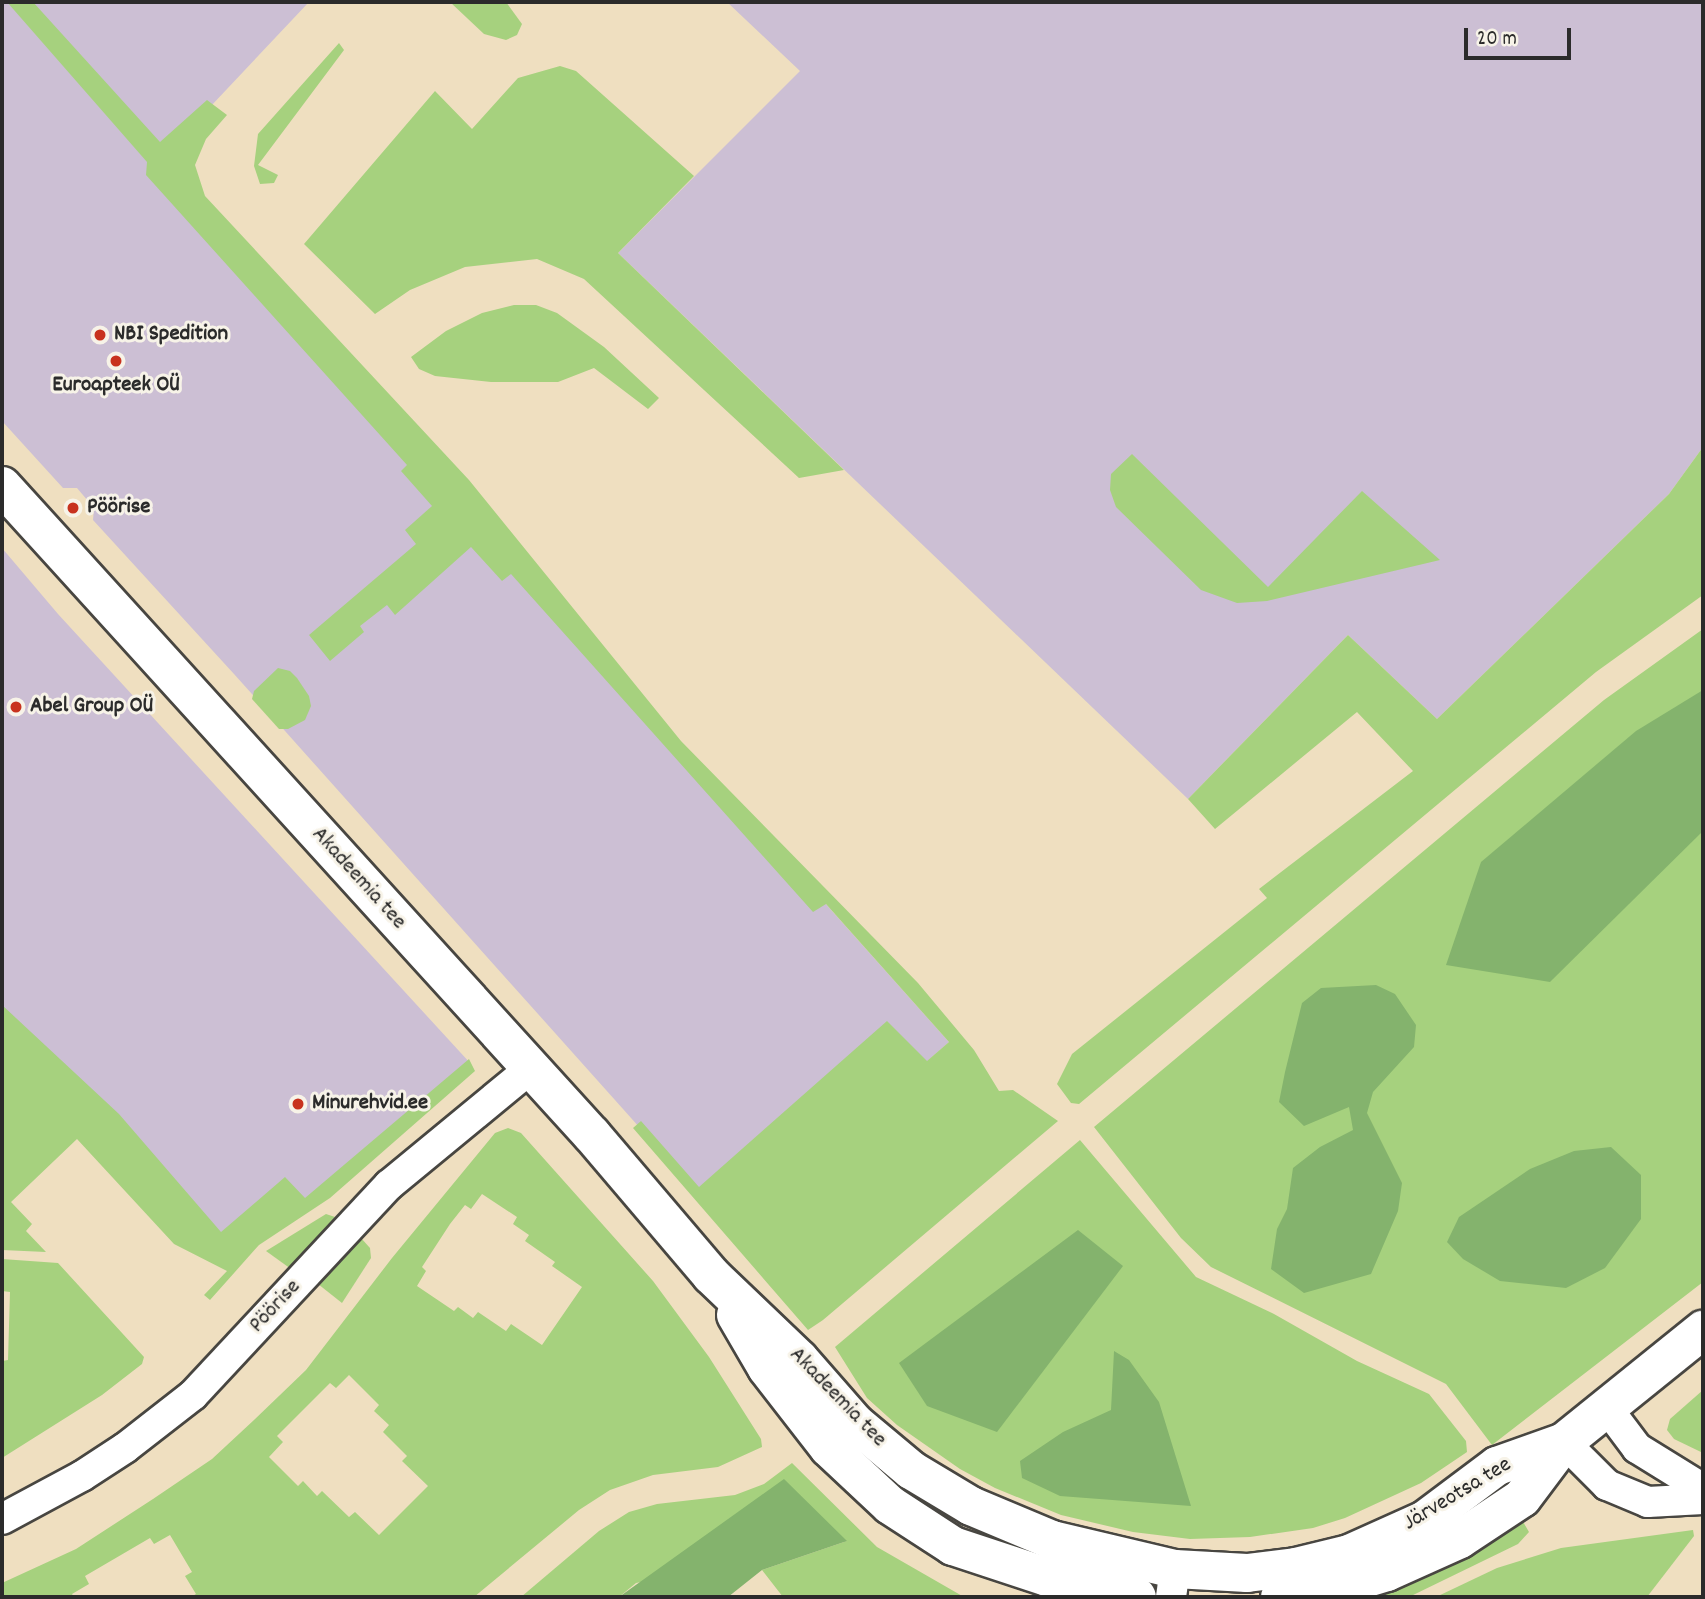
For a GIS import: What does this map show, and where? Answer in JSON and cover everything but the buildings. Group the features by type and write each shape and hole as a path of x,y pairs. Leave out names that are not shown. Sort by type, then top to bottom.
{"main road":[{"name":"Akadeemia tee","path":"2,486 531,1068 711,1275 799,1359 855,1423 911,1470 971,1506 1052,1540 1173,1583"},
{"name":"Akadeemia tee","path":"711,1275 767,1368 829,1448 890,1505 953,1546 1047,1577 1137,1597"},
{"name":"Järveotsa tee","path":"1280,1597 1334,1588 1387,1572 1460,1539 1522,1498 1564,1442 1703,1331"},
{"name":"Järveotsa tee","path":"1173,1583 1296,1567 1349,1554 1425,1520 1497,1466 1564,1442"},
{"path":"953,1546 1029,1597"}],"street":[{"name":"Pöörise","path":"2,1519 82,1476 125,1448 193,1395 389,1185 531,1068"},
{"path":"1608,1408 1637,1448 1703,1489"},
{"path":"1564,1442 1607,1485 1648,1502 1703,1499"}],"shaded area":[{"path":"2,2 309,2 161,159 949,1042 733,1232 93,520 94,508 77,488 63,488 2,421"},
{"path":"727,2 1703,2 1703,447 1669,494 1437,719 1348,635 1188,799 618,253 800,71"},
{"path":"2,548 58,614 471,1064 229,1269 2,1039"}],"green space":[{"path":"7,2 33,2 160,142 207,100 227,115 206,139 195,165 205,196 469,480 681,741 918,983 974,1050 999,1091 1013,1090 1058,1121 808,1330 633,1128 641,1121 699,1187 887,1021 927,1061 949,1042 826,904 813,912 511,574 502,581 471,547 395,615 387,605 360,626 364,632 330,661 309,635 416,544 405,530 432,506 401,471 407,465 146,175 147,162"},
{"path":"450,2 506,2 522,24 517,35 506,40 484,34"},
{"path":"339,43 344,50 258,165 278,175 274,183 260,184 254,166 258,134"},
{"path":"560,66 576,71 694,176 618,253 844,470 799,478 584,279 537,259 465,267 410,290 375,314 304,244 435,91 472,129 518,78"},
{"path":"514,305 536,305 557,313 604,347 659,398 648,409 594,368 558,382 491,382 435,376 419,369 411,357 446,331 482,313"},
{"path":"1703,447 1703,595 1596,672 1079,1104 1071,1103 1057,1084 1072,1054 1267,898 1259,889 1413,771 1357,712 1215,829 1188,799 1348,635 1437,719 1669,494"},
{"path":"1132,454 1268,587 1362,491 1440,560 1267,601 1237,603 1201,590 1116,507 1110,490 1111,474"},
{"path":"1703,629 1703,1282 1492,1445 1446,1384 1211,1267 1181,1238 1094,1127 1604,700"},
{"path":"278,668 290,671 297,678 309,696 311,706 305,720 288,729 279,729 252,699 254,691"},
{"path":"1703,690 1703,831 1550,982 1446,965 1481,862 1636,731"},
{"path":"1376,985 1395,994 1416,1025 1414,1047 1373,1092 1367,1113 1402,1183 1398,1211 1371,1274 1304,1293 1271,1269 1277,1229 1287,1209 1293,1168 1320,1147 1353,1130 1349,1107 1304,1126 1279,1102 1285,1072 1302,1003 1321,988"},
{"path":"2,1005 119,1114 221,1232 285,1177 305,1198 469,1059 475,1071 330,1198 259,1245 210,1300 204,1295 227,1271 174,1244 77,1139 11,1202 32,1224 26,1231 46,1252 2,1250"},
{"path":"508,1128 521,1133 653,1281 709,1357 761,1439 762,1447 718,1467 653,1475 610,1490 579,1510 474,1597 191,1597 196,1594 185,1576 192,1572 170,1535 154,1544 150,1538 85,1576 89,1584 72,1594 74,1597 2,1597 2,1583 76,1549 212,1459 254,1420 306,1370 392,1258 495,1133","holes":["482,1194 517,1217 513,1224 529,1235 525,1241 555,1262 552,1266 582,1287 542,1345 511,1324 506,1331 478,1312 473,1318 458,1307 454,1311 417,1286 426,1271 422,1267 450,1224 465,1205 471,1209","349,1375 379,1405 374,1411 389,1425 383,1432 407,1456 402,1461 428,1486 379,1535 355,1512 349,1517 322,1491 317,1496 303,1481 298,1486 269,1457 283,1442 277,1436 330,1383 336,1388"]},
{"path":"1080,1140 1196,1277 1274,1314 1357,1361 1429,1394 1466,1441 1467,1452 1421,1483 1345,1518 1313,1528 1250,1537 1190,1539 1133,1532 1061,1515 995,1488 960,1469 897,1425 867,1398 835,1347"},
{"path":"1611,1147 1641,1175 1641,1219 1605,1268 1566,1288 1500,1281 1463,1259 1447,1242 1459,1217 1530,1169 1574,1151"},
{"path":"326,1214 335,1217 291,1269 266,1251"},
{"path":"1078,1230 1123,1266 997,1432 927,1406 899,1363"},
{"path":"361,1238 370,1248 371,1258 342,1303 318,1284"},
{"path":"2,1259 58,1263 144,1357 142,1364 102,1395 2,1458 2,1361 8,1360 10,1292 2,1291"},
{"path":"1114,1351 1129,1360 1159,1402 1191,1506 1060,1496 1022,1478 1020,1461 1063,1432 1111,1410"},
{"path":"1703,1390 1703,1453 1674,1439 1667,1430 1670,1419"},
{"path":"792,1463 877,1547 964,1597 783,1597 762,1570 847,1541 636,1583 619,1597 521,1597 599,1531 629,1512 657,1504 735,1495 764,1484"},
{"path":"784,1479 847,1541 762,1570 728,1597 619,1597"},
{"path":"1522,1520 1529,1532 1518,1544 1409,1597 1373,1597 1401,1588 1453,1563"},
{"path":"1693,1530 1694,1536 1647,1597 1436,1597 1497,1568 1561,1548"}],"place":[{"name":"NBI Spedition","path":"100,335"},
{"name":"Euroapteek OÜ","path":"116,361"},
{"name":"Pöörise","path":"73,508"},
{"name":"Abel Group OÜ","path":"16,707"},
{"name":"Minurehvid.ee","path":"298,1104"}]}
